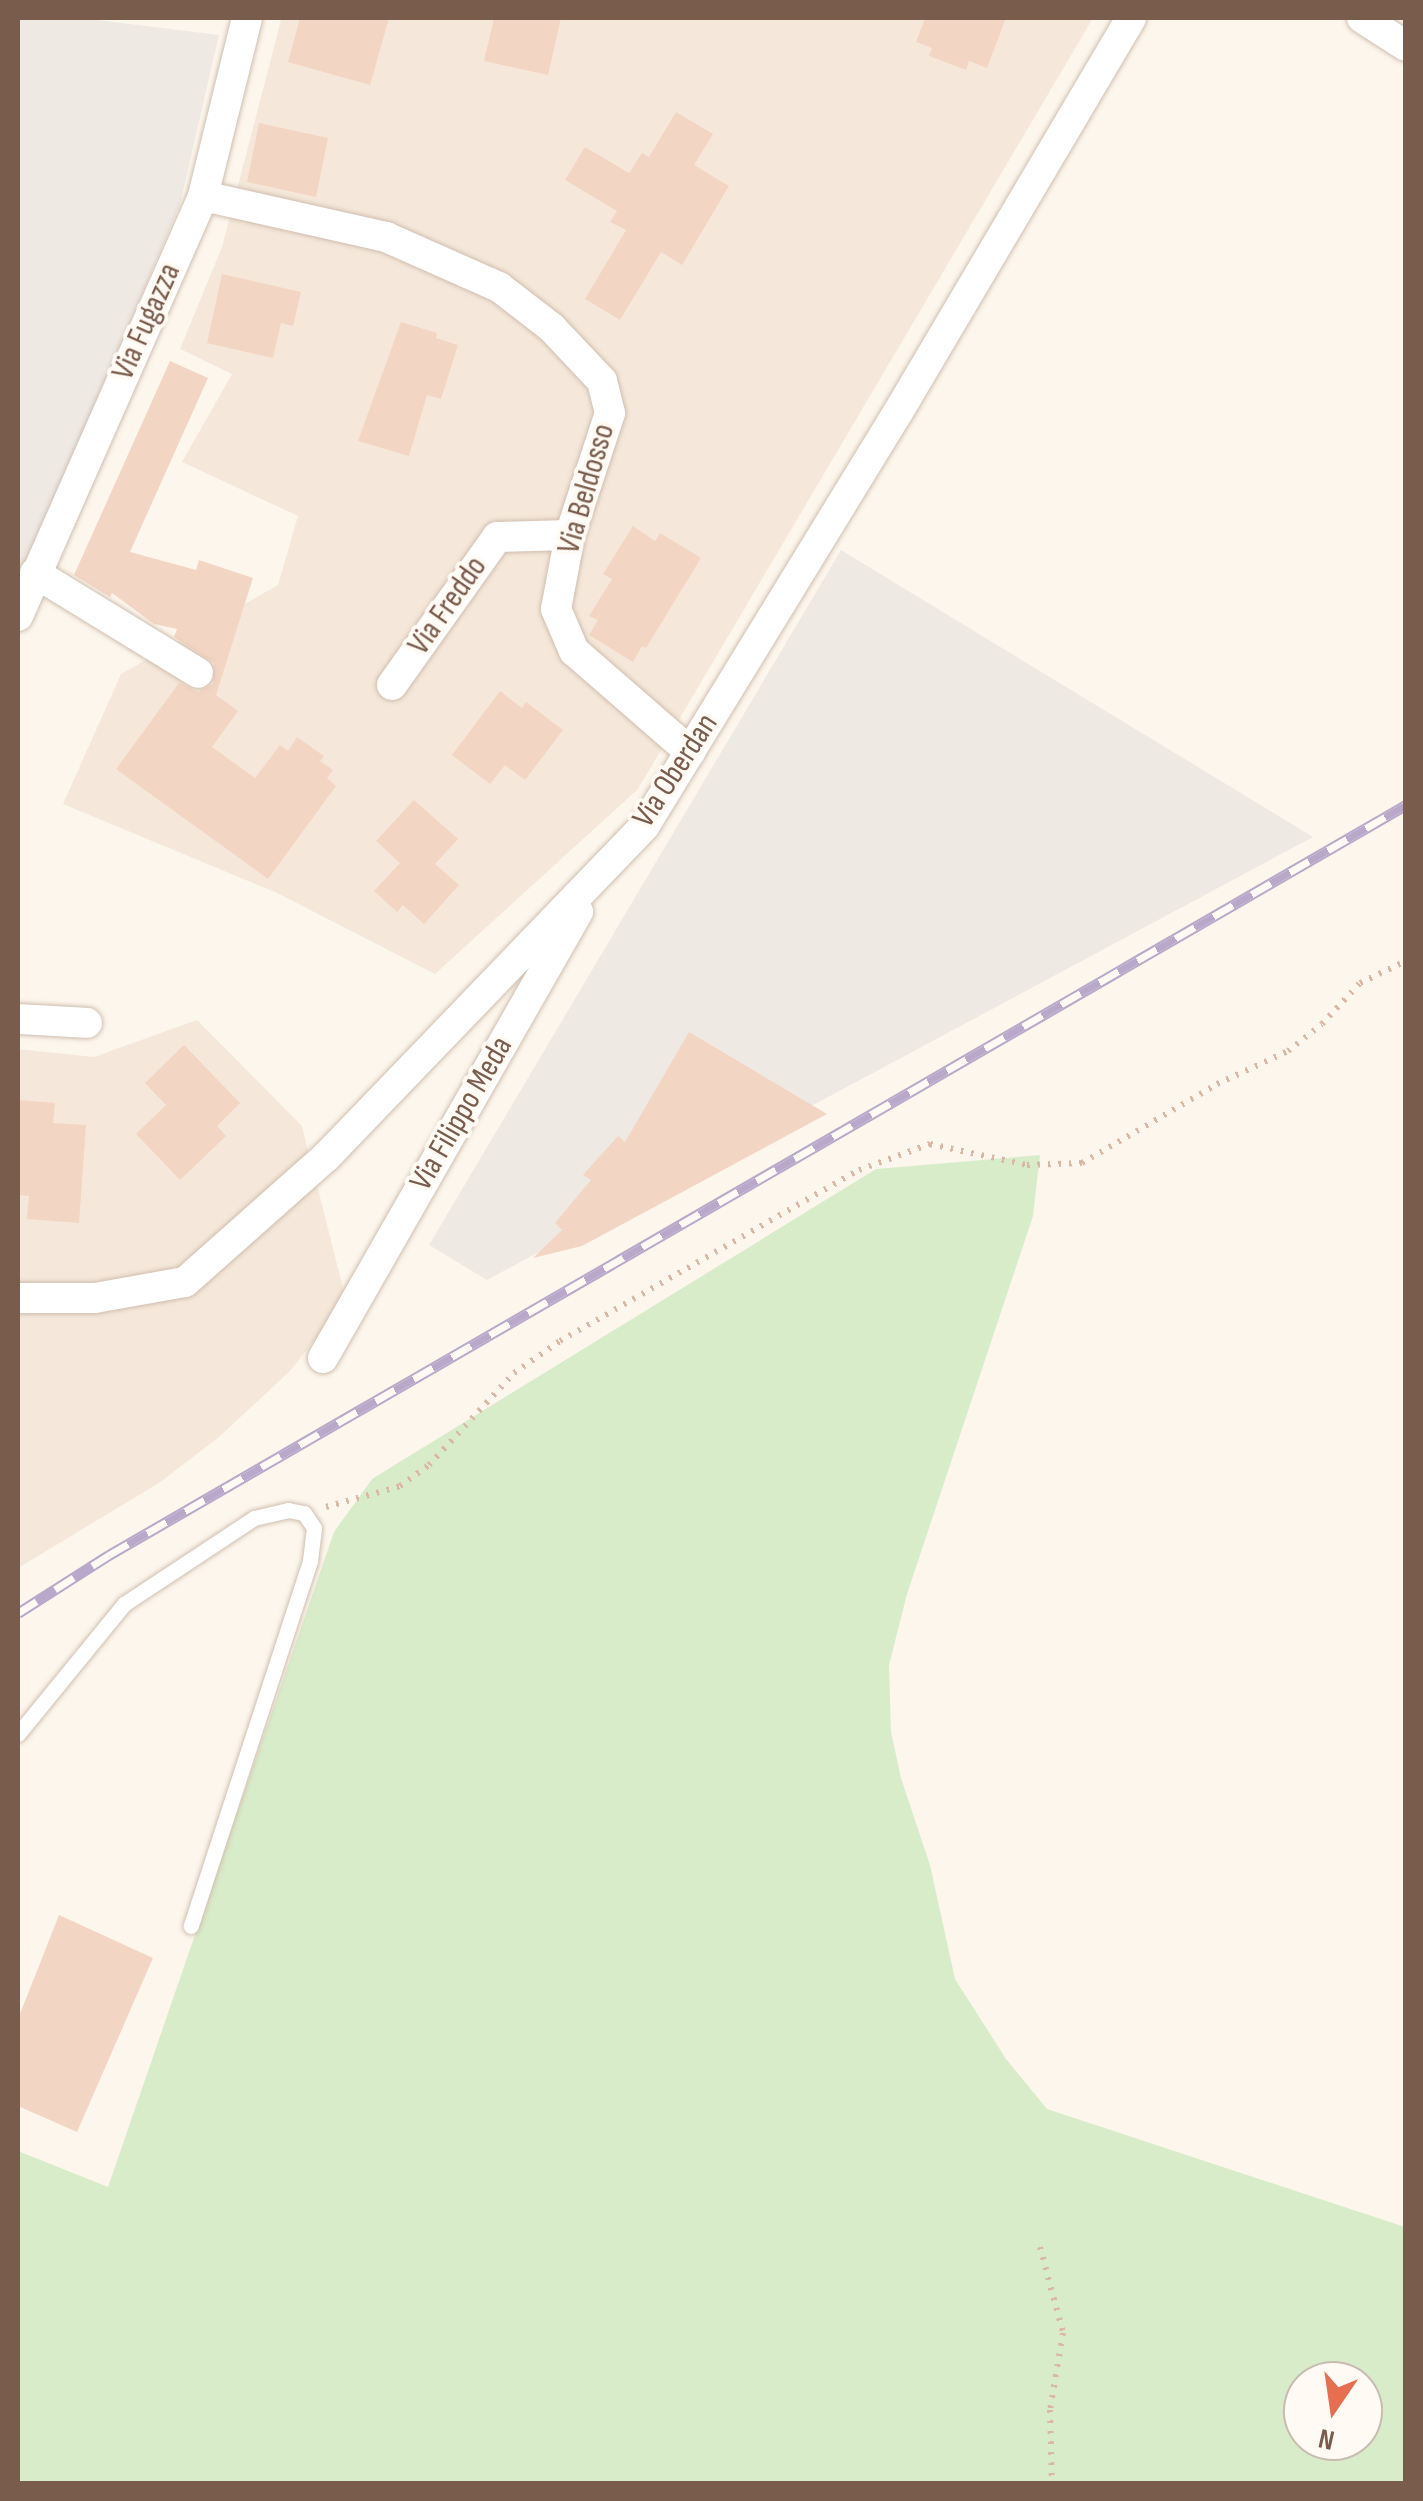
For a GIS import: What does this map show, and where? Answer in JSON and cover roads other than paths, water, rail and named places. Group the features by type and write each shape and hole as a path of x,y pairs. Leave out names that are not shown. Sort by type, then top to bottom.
{"street":[{"name":"Via Fugazza","path":"18,616 202,196 247,18"},
{"name":"Via Oberdan","path":"18,1298 95,1298 185,1282 326,1157 645,824 897,414 1131,18"},
{"path":"1362,18 1406,46"},
{"name":"Via Beldosso","path":"202,196 386,237 499,288 552,328 602,380 610,413 570,535 556,609 574,651 690,752"},
{"name":"Via Freddo","path":"392,685 497,537 570,535"},
{"path":"35,573 198,673"},
{"name":"Via Filippo Meda","path":"323,1358 602,870"},
{"path":"18,1019 87,1023"}],"lane":[{"path":"18,1734 124,1604 254,1518 288,1510 304,1513 314,1528 310,1561 191,1926"}],"railway":[{"path":"18,1613 109,1555 1406,805"}]}
